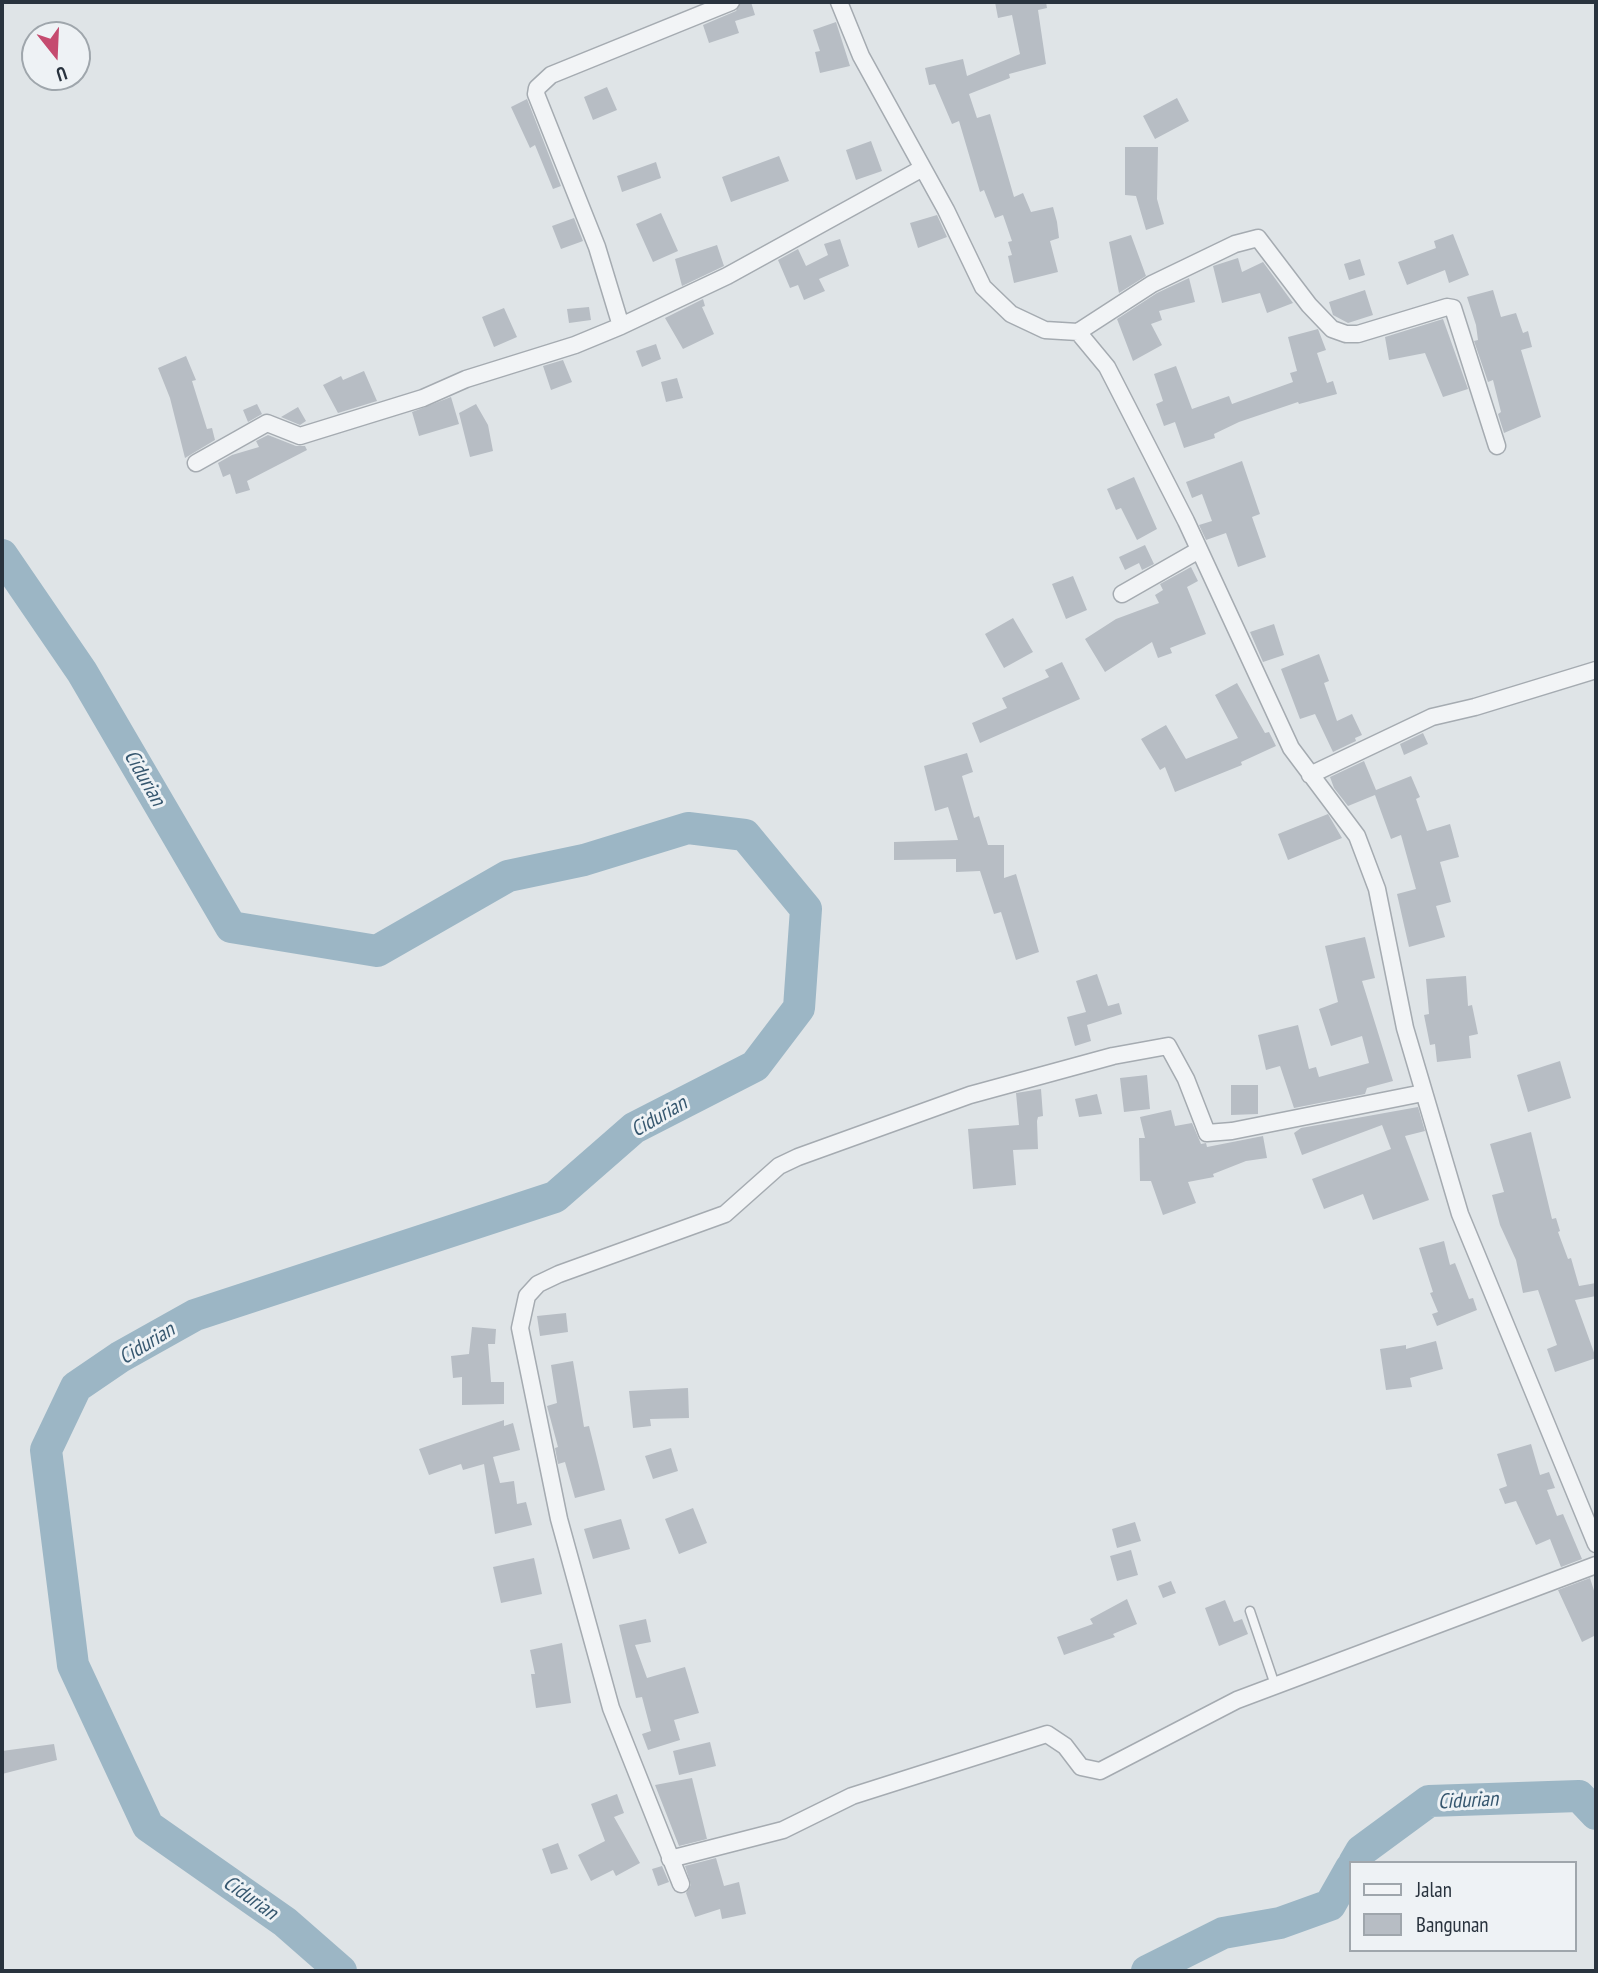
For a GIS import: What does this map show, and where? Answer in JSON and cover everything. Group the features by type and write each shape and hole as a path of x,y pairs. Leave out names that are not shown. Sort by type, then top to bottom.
{"street":[{"path":"621,326 597,247 536,94 537,89 551,75 730,2"},
{"path":"839,2 861,55 921,169 946,210 983,287 1011,314 1045,330 1078,332 1152,285 1235,244 1258,238 1332,329 1346,334 1358,334 1447,307 1453,308 1497,446"},
{"path":"196,463 267,423 300,436 423,398 466,379 575,345 727,276 921,169"},
{"path":"1078,332 1107,367 1199,550 1291,748 1357,836 1373,878 1405,1028 1460,1214 1596,1544"},
{"path":"1122,594 1199,550"},
{"path":"1310,775 1432,717 1475,707 1596,670"},
{"path":"681,1884 611,1708 559,1519 520,1328 524,1301 538,1284 558,1273 712,1220 733,1207 779,1166 798,1157 970,1095 1113,1056 1168,1046 1186,1079 1207,1133 1232,1131 1423,1093"},
{"path":"670,1859 783,1830 852,1796 1047,1734 1065,1746 1081,1768 1100,1772 1237,1700 1596,1565"}],"lane":[{"path":"1250,1611 1275,1685"}],"building":[{"path":"741,2 751,2 755,15 735,21 739,33 709,43 703,25 736,11"},
{"path":"995,2 1046,2 1047,8 1038,10 1046,64 1009,74 1010,78 969,94 977,118 990,114 1014,197 1023,193 1031,212 1053,207 1057,222 1059,238 1050,241 1058,272 1014,283 1008,256 1012,255 1008,242 1012,241 1003,215 995,218 984,190 980,192 959,121 952,124 935,84 929,85 925,68 963,59 967,76 1020,54 1012,15 998,18"},
{"path":"836,22 850,66 820,73 815,52 820,51 813,30"},
{"path":"607,87 617,110 593,120 584,97"},
{"path":"1177,98 1189,121 1155,139 1143,116"},
{"path":"527,99 561,186 553,189 535,145 530,148 511,107"},
{"path":"871,141 882,171 856,180 846,150"},
{"path":"1125,147 1158,147 1157,199 1164,224 1146,230 1136,196 1125,195"},
{"path":"779,156 789,181 731,202 722,177"},
{"path":"656,162 661,178 622,192 617,176"},
{"path":"661,213 678,251 653,262 636,224"},
{"path":"937,215 947,237 918,248 910,223"},
{"path":"574,218 583,241 561,249 552,226"},
{"path":"1453,234 1469,275 1449,283 1445,270 1407,285 1398,262 1436,248 1434,241"},
{"path":"1131,235 1146,276 1119,293 1109,242"},
{"path":"840,239 849,266 819,279 825,291 804,300 798,285 790,288 778,260 798,249 806,266 828,255 824,244"},
{"path":"717,245 724,266 682,286 675,259"},
{"path":"1238,258 1242,272 1263,262 1293,303 1267,313 1260,293 1222,303 1213,266"},
{"path":"1360,259 1365,275 1349,280 1344,264"},
{"path":"1189,278 1195,302 1159,311 1162,320 1151,324 1162,345 1133,361 1117,319 1157,293"},
{"path":"1365,290 1373,315 1348,323 1333,315 1329,302"},
{"path":"1493,290 1501,317 1516,313 1523,333 1528,331 1532,347 1521,350 1541,417 1504,433 1493,380 1488,382 1474,341 1478,340 1476,325 1467,297"},
{"path":"703,299 705,306 702,307 714,334 683,349 665,318"},
{"path":"589,307 591,320 569,323 567,309"},
{"path":"504,308 517,337 494,347 482,317"},
{"path":"1443,319 1468,389 1443,397 1425,353 1389,360 1385,337"},
{"path":"1318,329 1326,350 1317,353 1327,383 1333,381 1337,394 1299,404 1298,402 1239,422 1214,434 1215,438 1184,448 1175,422 1164,426 1156,404 1163,401 1154,374 1176,366 1192,409 1229,396 1232,404 1293,382 1290,373 1297,371 1288,337"},
{"path":"656,344 661,359 642,367 636,351"},
{"path":"186,356 196,380 192,381 207,429 212,428 215,440 185,458 170,398 158,368"},
{"path":"563,360 572,382 551,390 543,366"},
{"path":"364,371 377,401 338,413 323,385 341,376 343,380"},
{"path":"677,378 683,398 666,402 661,382"},
{"path":"451,397 459,424 419,436 412,412"},
{"path":"257,404 262,414 248,422 243,410"},
{"path":"476,404 488,425 493,451 470,457 459,413"},
{"path":"298,407 306,421 300,425 281,417"},
{"path":"268,435 296,446 305,446 307,450 247,481 250,490 236,494 230,474 223,477 218,463 232,455 259,447 256,441"},
{"path":"1242,461 1260,514 1252,517 1266,557 1238,567 1226,533 1206,540 1199,525 1212,521 1202,494 1192,498 1186,482"},
{"path":"1134,477 1157,529 1137,540 1121,508 1116,510 1107,489"},
{"path":"1145,545 1154,564 1142,570 1139,563 1125,570 1119,557"},
{"path":"1191,567 1198,581 1187,587 1206,634 1170,648 1172,653 1158,658 1152,642 1105,672 1085,639 1116,619 1159,603 1155,595 1163,590 1160,584"},
{"path":"1073,576 1087,610 1066,619 1052,584"},
{"path":"1013,618 1033,652 1004,668 985,634"},
{"path":"1274,624 1284,655 1263,662 1250,632"},
{"path":"1319,654 1329,681 1324,683 1337,721 1352,714 1362,735 1355,738 1356,741 1333,752 1315,714 1300,719 1281,669"},
{"path":"1062,662 1080,699 980,743 972,723 1007,708 1002,698 1049,677 1045,670"},
{"path":"1237,683 1265,733 1269,732 1276,746 1241,762 1242,765 1175,792 1165,767 1160,770 1141,739 1166,725 1186,759 1238,738 1215,695"},
{"path":"1423,733 1428,744 1404,755 1400,744"},
{"path":"967,753 973,772 962,776 974,818 979,816 988,845 1004,845 1004,878 1016,874 1039,952 1016,960 1001,912 994,914 980,871 956,872 956,859 894,860 894,842 958,840 948,807 935,811 924,766"},
{"path":"1364,761 1376,790 1411,776 1420,797 1416,799 1427,831 1450,824 1459,857 1440,862 1451,902 1436,906 1445,937 1409,947 1397,894 1416,889 1401,835 1391,839 1375,795 1348,806 1334,788 1330,777"},
{"path":"1328,814 1342,838 1288,860 1278,834"},
{"path":"1365,937 1375,978 1362,981 1393,1081 1367,1088 1365,1094 1294,1108 1280,1066 1266,1070 1258,1035 1298,1025 1309,1069 1316,1067 1319,1077 1369,1063 1362,1036 1331,1046 1319,1009 1338,1002 1325,946"},
{"path":"1097,974 1108,1006 1119,1003 1122,1014 1087,1025 1091,1041 1075,1046 1067,1017 1086,1012 1076,981"},
{"path":"1466,976 1468,1006 1472,1005 1478,1034 1469,1036 1471,1058 1437,1062 1435,1044 1430,1045 1424,1015 1429,1014 1426,979"},
{"path":"1560,1061 1571,1098 1528,1112 1517,1075"},
{"path":"1147,1075 1150,1109 1124,1112 1120,1078"},
{"path":"1231,1085 1258,1085 1258,1114 1231,1115"},
{"path":"1041,1089 1043,1116 1038,1117 1037,1121 1038,1149 1013,1150 1016,1185 973,1189 968,1129 1019,1125 1016,1093"},
{"path":"1097,1094 1102,1114 1079,1117 1075,1099"},
{"path":"1418,1107 1425,1131 1405,1136 1429,1200 1373,1220 1363,1194 1324,1209 1312,1179 1391,1149 1382,1125 1302,1155 1294,1133 1301,1128"},
{"path":"1171,1110 1175,1126 1192,1123 1201,1144 1206,1143 1207,1147 1263,1136 1267,1158 1246,1161 1213,1174 1214,1177 1188,1182 1196,1203 1163,1215 1151,1181 1140,1181 1139,1138 1145,1138 1140,1117"},
{"path":"1531,1132 1552,1219 1556,1218 1560,1231 1558,1232 1568,1259 1571,1258 1579,1286 1596,1283 1596,1296 1575,1300 1596,1358 1555,1372 1547,1349 1557,1345 1538,1290 1523,1293 1516,1260 1500,1225 1492,1195 1504,1192 1490,1144"},
{"path":"1444,1241 1450,1265 1455,1263 1469,1299 1473,1298 1477,1310 1437,1326 1432,1314 1438,1312 1430,1293 1433,1292 1419,1248"},
{"path":"566,1313 568,1332 540,1336 537,1316"},
{"path":"472,1327 496,1329 495,1344 488,1344 491,1382 504,1382 504,1404 462,1405 462,1377 453,1378 451,1356 469,1354"},
{"path":"1436,1341 1443,1369 1410,1378 1412,1387 1386,1390 1380,1349 1406,1345 1406,1349"},
{"path":"573,1361 584,1427 589,1426 605,1490 575,1498 565,1462 558,1464 555,1448 558,1447 547,1406 557,1403 551,1365"},
{"path":"688,1388 689,1418 650,1419 651,1426 633,1428 629,1391"},
{"path":"504,1420 504,1426 513,1423 520,1450 493,1457 500,1483 514,1481 517,1504 526,1502 532,1525 495,1534 484,1464 463,1470 461,1464 429,1475 419,1449"},
{"path":"1531,1444 1540,1475 1549,1472 1555,1488 1547,1490 1557,1516 1563,1514 1582,1559 1561,1567 1550,1539 1536,1545 1516,1501 1505,1504 1499,1489 1507,1486 1497,1454"},
{"path":"671,1448 678,1471 653,1479 645,1456"},
{"path":"693,1508 707,1543 679,1554 665,1519"},
{"path":"621,1519 630,1549 593,1559 584,1529"},
{"path":"1135,1522 1141,1541 1117,1548 1112,1529"},
{"path":"1131,1550 1138,1575 1117,1581 1110,1556"},
{"path":"534,1558 542,1594 501,1603 493,1567"},
{"path":"1590,1578 1596,1597 1596,1635 1582,1642 1558,1590"},
{"path":"1171,1581 1176,1593 1163,1598 1158,1586"},
{"path":"1127,1599 1137,1624 1113,1634 1115,1637 1064,1655 1057,1637 1093,1624 1090,1619"},
{"path":"1225,1600 1234,1622 1242,1619 1248,1634 1219,1646 1205,1608"},
{"path":"646,1619 651,1642 635,1645 647,1678 685,1667 699,1713 674,1720 680,1740 648,1750 642,1734 651,1731 642,1697 636,1698 619,1625"},
{"path":"562,1643 571,1703 536,1708 531,1674 535,1674 530,1650"},
{"path":"710,1742 716,1766 679,1775 673,1751"},
{"path":"54,1744 57,1760 2,1774 2,1751"},
{"path":"692,1778 707,1839 679,1846 655,1785"},
{"path":"617,1794 624,1813 614,1817 640,1863 616,1876 613,1870 591,1881 578,1855 605,1841 591,1804"},
{"path":"558,1843 568,1869 551,1874 542,1849"},
{"path":"716,1858 724,1886 739,1882 746,1914 722,1919 720,1909 695,1917 686,1893 691,1885 685,1866"},
{"path":"662,1866 669,1882 658,1886 652,1869"}],"waterway":[{"name":"Cidurian","path":"2,555 82,672 231,927 377,951 508,876 584,860 688,828 745,835 806,909 799,1008 755,1066 634,1128 555,1197 195,1315 120,1357 76,1387 46,1450 73,1665 148,1826 285,1922 341,1971"},
{"name":"Cidurian","path":"1355,1861 1361,1851 1429,1801 1579,1796 1596,1814"},
{"name":"Cidurian","path":"1147,1971 1223,1933 1280,1923 1330,1905 1350,1870"}]}
